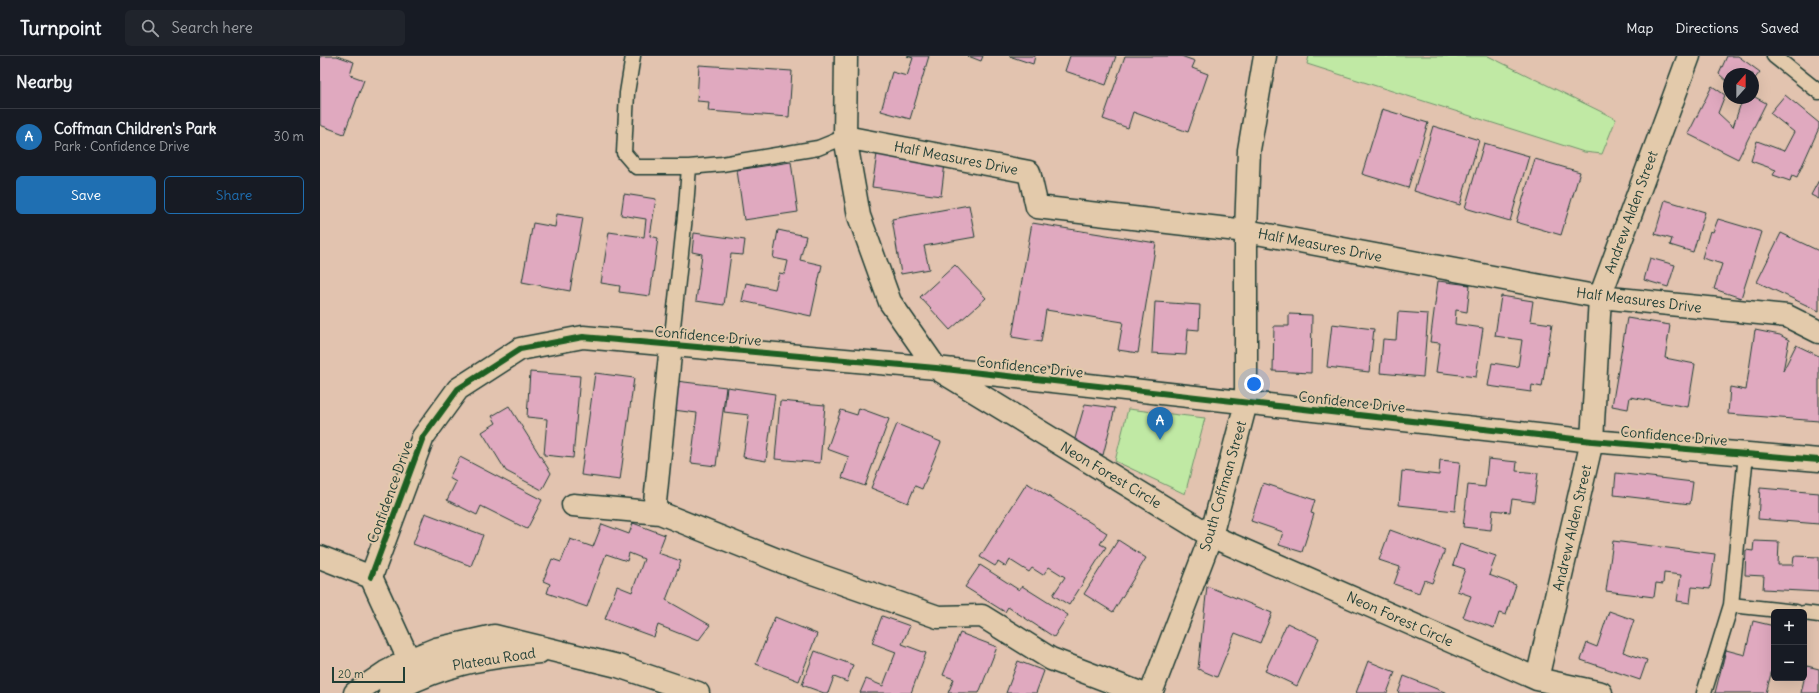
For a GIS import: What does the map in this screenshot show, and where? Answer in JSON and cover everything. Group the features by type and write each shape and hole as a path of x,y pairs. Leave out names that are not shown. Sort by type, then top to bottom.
{"street":[{"name":"Neon Forest Circle","path":"846,56 845,137 859,216 890,302 936,368 1211,536 1537,679 1601,693"},
{"name":"South Coffman Street","path":"1152,693 1211,536 1246,402 1246,231 1249,150 1265,56"},
{"name":"Andrew Alden Street","path":"1537,679 1592,441 1600,297 1689,56"},
{"name":"Half Measures Drive","path":"845,137 1029,172 1037,207 1246,231 1600,297 1787,316 1819,332"},
{"name":"Confidence Drive","path":"371,576 423,437 458,389 520,349 582,337 936,368 1592,441 1819,460"},
{"path":"654,512 671,345"},
{"path":"573,505 660,513 790,565 938,617 982,616 1051,659 1140,693"},
{"path":"320,557 371,576 413,669"},
{"name":"Plateau Road","path":"355,693 386,672 446,667 470,661 557,650 618,666 698,693"},
{"name":"Plateau Road","path":"390,693 413,669"}],"lane":[{"path":"633,56 627,93 624,153 636,167 689,167 722,164 818,148 845,137"},
{"path":"1774,56 1819,92"},
{"path":"671,345 689,167"},
{"path":"1704,693 1731,605 1746,454"},
{"path":"1731,605 1771,609"},
{"path":"1807,613 1819,614"}],"green space":[{"path":"1309,56 1488,56 1616,119 1602,154 1584,152 1307,64"},
{"path":"1128,409 1205,418 1185,494 1115,461"}],"building":[{"path":"320,56 337,56 354,62 350,75 364,80 344,134 320,125"},
{"path":"907,56 929,56 910,119 881,111 892,72 907,76 913,58"},
{"path":"968,56 983,56 981,61"},
{"path":"1009,56 1035,56 1033,64"},
{"path":"1070,56 1116,56 1106,85 1065,71"},
{"path":"1125,56 1181,56 1195,61 1192,68 1208,74 1188,132 1133,112 1128,128 1103,119"},
{"path":"1727,56 1738,56 1754,68 1723,68 1723,78 1719,74"},
{"path":"699,65 792,71 789,117 708,111 709,102 697,101"},
{"path":"1712,86 1723,94 1723,100 1718,113 1733,127 1742,104 1759,104 1759,99 1766,103 1738,159 1688,134"},
{"path":"1785,95 1819,123 1819,128 1797,177 1792,175 1790,181 1773,175 1776,170 1751,161 1757,141 1784,151 1794,132 1770,113"},
{"path":"1382,109 1428,123 1408,188 1362,174"},
{"path":"1433,126 1479,140 1460,205 1414,191"},
{"path":"1484,143 1529,156 1510,221 1465,208"},
{"path":"877,154 945,163 941,196 872,187"},
{"path":"1535,159 1580,172 1561,235 1516,222"},
{"path":"791,162 798,212 744,220 737,170"},
{"path":"1819,180 1819,199 1811,195"},
{"path":"624,194 656,199 650,236 658,238 650,296 619,292 620,286 601,283 609,232 644,237 646,219 621,215"},
{"path":"1665,200 1705,212 1693,252 1670,245 1672,239 1655,234"},
{"path":"969,205 975,237 924,246 929,269 901,274 892,219"},
{"path":"557,214 583,218 570,291 522,282 533,223 555,227"},
{"path":"1718,219 1762,232 1741,298 1714,289 1722,264 1702,258 1710,231 1713,232"},
{"path":"1032,223 1156,243 1138,353 1118,350 1123,322 1046,310 1041,342 1012,337"},
{"path":"778,230 806,236 800,260 822,265 811,316 742,301 746,283 775,289 779,273 785,274 788,261 773,258"},
{"path":"694,233 745,240 743,255 731,254 724,305 696,301 702,254 692,252"},
{"path":"1781,233 1819,251 1819,311 1757,282"},
{"path":"1650,258 1675,265 1668,287 1644,280"},
{"path":"955,265 986,298 950,330 920,297"},
{"path":"1438,281 1470,285 1467,312 1456,310 1455,324 1483,328 1476,377 1436,372 1440,343 1430,342"},
{"path":"1501,296 1533,301 1530,321 1552,324 1542,387 1532,385 1531,392 1488,386 1492,363 1518,367 1522,340 1495,336"},
{"path":"1155,302 1200,305 1199,330 1188,329 1186,355 1152,353"},
{"path":"1398,312 1428,314 1423,377 1380,373 1383,339 1396,340"},
{"path":"1289,314 1312,315 1311,373 1273,371 1274,326 1289,326"},
{"path":"1627,318 1670,325 1665,358 1695,364 1688,407 1630,397 1628,409 1612,406"},
{"path":"1332,324 1374,329 1369,372 1327,367"},
{"path":"1755,330 1780,335 1789,340 1783,371 1796,345 1819,356 1819,421 1728,414 1730,387 1746,390"},
{"path":"530,372 580,376 573,458 544,455 547,419 527,417"},
{"path":"595,373 634,378 620,480 581,475"},
{"path":"676,381 726,387 716,466 691,463 697,413 673,410"},
{"path":"727,387 775,394 766,461 743,457 749,415 724,412"},
{"path":"780,401 825,405 820,463 775,459"},
{"path":"1085,404 1115,408 1103,455 1074,442"},
{"path":"509,406 551,473 542,490 506,471 482,432 496,423 492,416"},
{"path":"859,408 889,419 865,486 842,478 849,457 827,449 841,410 857,415"},
{"path":"897,424 941,442 922,489 915,486 908,503 871,488"},
{"path":"460,457 542,500 527,529 481,506 477,515 447,500 456,482 449,478"},
{"path":"1488,459 1517,462 1516,471 1538,473 1534,502 1512,499 1510,512 1493,510 1491,530 1463,527 1468,485 1485,487"},
{"path":"1440,460 1460,462 1455,511 1399,505 1402,471 1439,475"},
{"path":"1616,473 1693,482 1690,504 1614,495"},
{"path":"1027,483 1107,533 1100,544 1106,547 1069,605 1053,595 1065,577 1049,567 1043,575 1032,568 1029,572 1010,560 1006,567 998,562 995,566 980,557"},
{"path":"1263,483 1315,500 1311,513 1314,514 1302,552 1279,545 1283,532 1251,521"},
{"path":"1760,488 1819,493 1819,524 1758,519"},
{"path":"425,513 483,535 471,566 413,544"},
{"path":"633,523 665,535 658,553 681,561 666,600 710,625 698,641 658,625 654,637 605,619 617,586 632,592 644,559 629,553 627,561 606,554 587,607 547,593 550,584 543,581 552,559 561,562 570,539 593,547 602,524 629,534"},
{"path":"1390,530 1445,550 1432,583 1424,580 1419,593 1394,584 1400,567 1379,560"},
{"path":"1118,540 1146,558 1113,612 1084,594"},
{"path":"1613,541 1715,554 1710,589 1692,587 1690,603 1677,601 1681,575 1664,573 1663,584 1656,583 1654,597 1606,591"},
{"path":"1754,541 1779,542 1778,565 1793,565 1794,556 1819,557 1819,592 1763,589 1764,576 1745,575 1746,550 1753,551"},
{"path":"1460,544 1496,556 1489,575 1516,585 1506,615 1499,613 1494,628 1463,617 1471,596 1457,591 1465,569 1453,565"},
{"path":"980,565 1019,590 1022,586 1068,615 1054,637 1008,607 1005,612 965,587"},
{"path":"1207,586 1272,613 1260,643 1235,633 1217,677 1198,669"},
{"path":"1609,611 1634,620 1623,652 1647,660 1640,680 1581,660 1587,643 1597,647"},
{"path":"882,616 910,626 902,644 926,653 911,693 860,693 866,679 883,686 896,652 872,643"},
{"path":"775,617 817,634 799,681 756,664"},
{"path":"1753,621 1771,625 1771,674 1766,693 1715,693 1726,650 1745,655"},
{"path":"1287,623 1319,638 1297,686 1265,671"},
{"path":"960,633 997,647 979,693 948,693 954,679 943,675"},
{"path":"815,651 853,665 847,682 834,677 828,693 802,685"},
{"path":"1018,661 1044,671 1036,693 1006,693"},
{"path":"1368,661 1395,672 1387,693 1356,693"},
{"path":"1807,666 1819,669 1819,693 1801,693 1804,681 1807,681"},
{"path":"1404,676 1447,693 1398,693"}],"cycle path":[{"path":"371,577 423,437 458,389 520,349 583,337 936,368 1592,441 1819,460"}],"place":[{"name":"Coffman Children's Park","path":"1160,440"}]}
